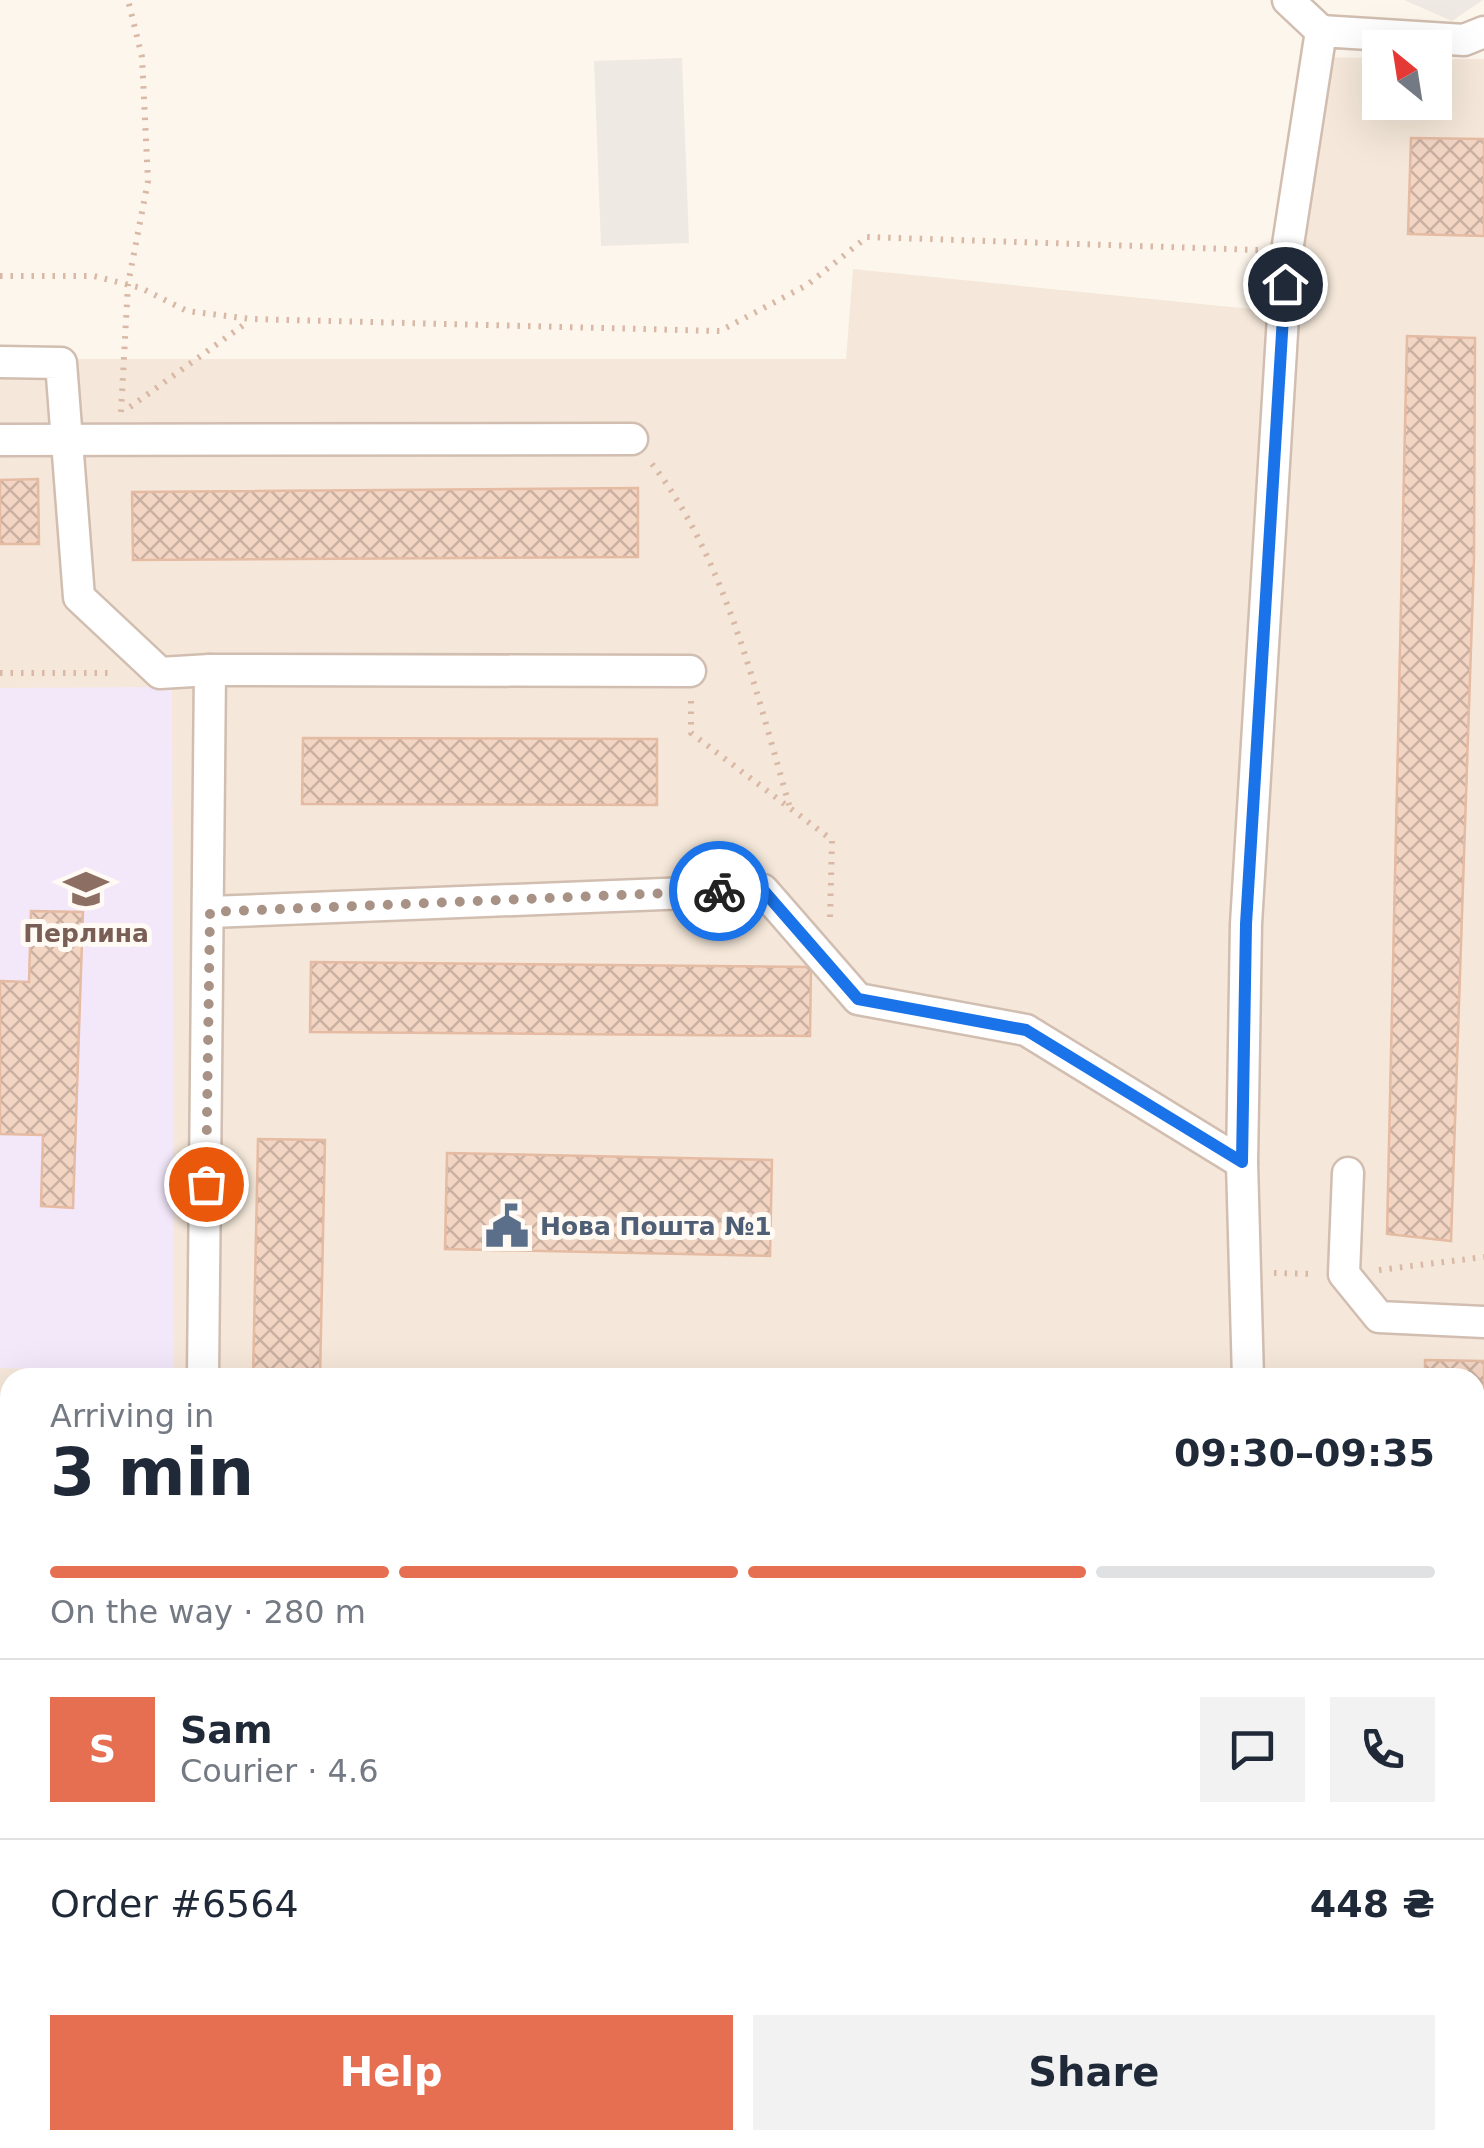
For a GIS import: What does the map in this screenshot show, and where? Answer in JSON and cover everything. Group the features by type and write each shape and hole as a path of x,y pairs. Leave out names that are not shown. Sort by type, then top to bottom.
{"street":[{"path":"1288,0 1320,31 1464,40 1484,32"},
{"path":"1247,1368 1242,1273 1246,924 1287,251 1320,31"},
{"path":"0,362 61,363 79,597 160,673 690,671"},
{"path":"0,440 632,439"},
{"path":"202,1368 210,670"},
{"path":"210,912 763,890 858,999 1026,1030 1242,1162"},
{"path":"1348,1173 1344,1274 1379,1316 1484,1322"}],"path":[{"path":"128,0 142,57 148,181 128,284 120,413 251,319"},
{"path":"0,276 94,276 128,284 187,311 251,319 720,331 807,284 867,237 1287,251"},
{"path":"632,439 684,505 750,670 790,808"},
{"path":"690,671 691,733 832,840 828,965"},
{"path":"0,673 160,673"},
{"path":"1242,1273 1344,1274 1484,1257"}],"shaded area":[{"path":"1404,0 1483,0 1452,21"},
{"path":"1303,57 1362,58 1362,120 1452,120 1452,59 1484,59 1484,1368 0,1368 0,359 846,359 853,269 1271,311"},
{"path":"682,58 689,243 601,246 594,61"},
{"name":"Перлина","path":"172,687 174,1368 0,1368 0,688"}],"building":[{"path":"1411,138 1484,139 1484,236 1408,234"},
{"path":"1407,336 1475,338 1474,559 1451,1241 1387,1234"},
{"path":"38,479 39,544 0,544 0,480"},
{"path":"638,488 638,557 133,560 132,492"},
{"path":"303,738 657,739 657,805 302,804"},
{"path":"31,911 83,912 73,1208 41,1206 43,1135 0,1134 0,981 29,982"},
{"path":"311,962 811,967 810,1036 310,1032"},
{"path":"258,1139 325,1140 320,1368 253,1368"},
{"path":"447,1153 772,1160 770,1256 445,1249"},
{"path":"1425,1360 1484,1361 1484,1368 1425,1368"}],"way so far":[{"path":"206,1184 210,912 719,891"}],"place":[{"name":"Перлина","path":"86,889"},
{"name":"Нова Пошта №1","path":"507,1226"}],"route":[{"path":"719,891 763,890 858,999 1026,1030 1242,1162 1246,924 1285,284"}]}
